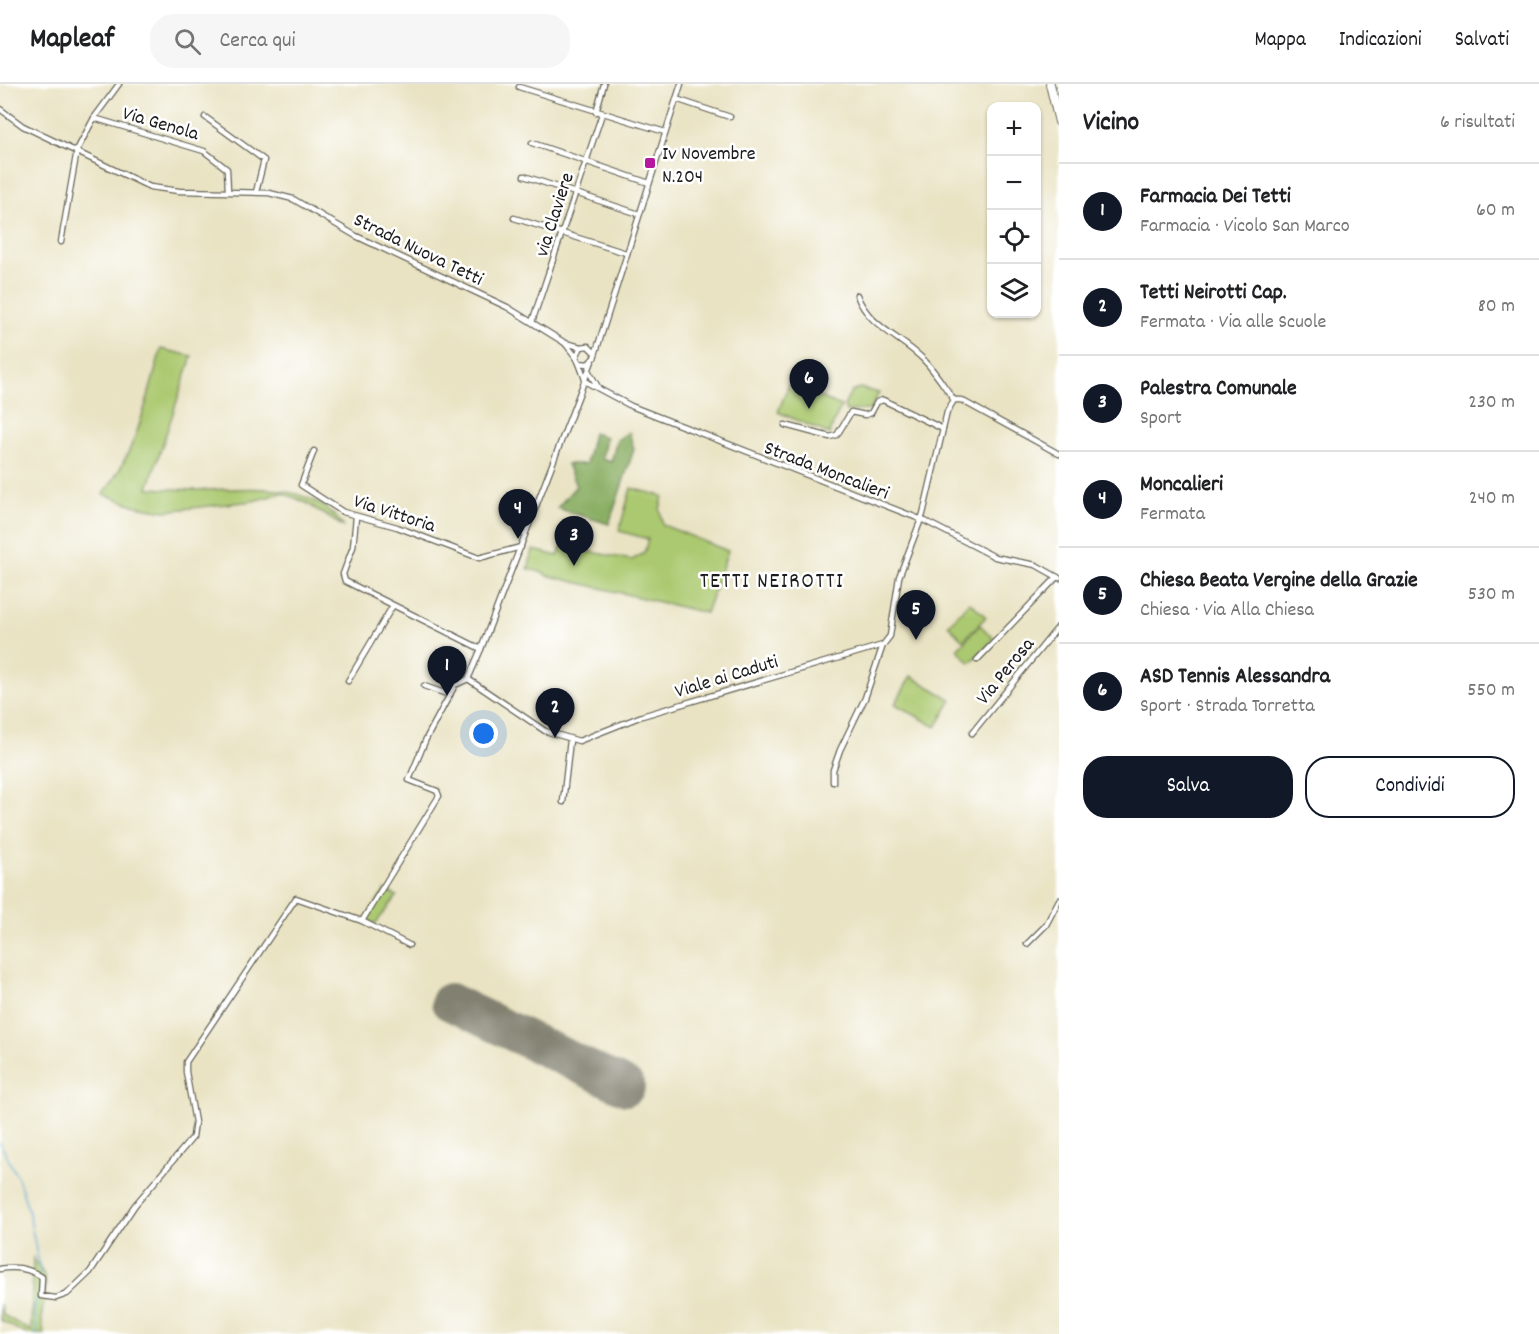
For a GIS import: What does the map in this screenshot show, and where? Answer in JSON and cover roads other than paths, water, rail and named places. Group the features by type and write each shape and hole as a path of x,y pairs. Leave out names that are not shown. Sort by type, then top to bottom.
{"highway":[{"path":"1050,84 1059,122"}],"street":[{"path":"61,242 76,150 94,118 119,84"},
{"path":"596,112 604,84"},
{"path":"362,921 439,796 437,791 409,780 426,739 455,685 468,679 586,381 681,84"},
{"path":"519,87 665,132"},
{"path":"676,99 730,117"},
{"name":"Strada Nuova Tetti","path":"0,109 23,126 157,188 256,192 293,199 356,236 507,307 565,343 576,357"},
{"name":"via Claviere","path":"532,322 602,114"},
{"path":"205,117 264,160 256,192"},
{"name":"Via Genola","path":"94,118 204,151 226,169 228,191"},
{"path":"532,143 649,183"},
{"path":"524,176 639,214"},
{"path":"514,218 626,253"},
{"path":"857,295 862,309 922,358 954,400"},
{"path":"586,381 576,357 583,346 600,335"},
{"name":"Strada Nuova Tetti","path":"565,343 583,346"},
{"path":"583,346 594,351"},
{"path":"579,363 585,365 592,361"},
{"path":"589,372 599,389"},
{"name":"Strada Moncalieri","path":"586,381 631,406 728,447 920,520 978,551 995,557 1036,565 1058,578"},
{"path":"784,425 830,437 837,435 851,412 865,415 871,413 877,402 883,400 943,429"},
{"path":"832,782 840,750 865,698 884,645 890,636 899,577 920,520 943,429 954,400"},
{"path":"954,400 961,400 1059,454"},
{"name":"Via Vittoria","path":"314,450 301,485 356,517 396,527 479,558 521,547"},
{"path":"356,517 353,547 343,574 345,581 392,607 481,649"},
{"path":"977,660 1058,578"},
{"path":"348,681 392,607"},
{"name":"Via Perosa","path":"972,733 1059,626"},
{"name":"Viale ai Caduti","path":"570,740 579,741 642,716 884,645"},
{"path":"468,679 545,731 570,740 563,802"},
{"path":"423,686 450,695"},
{"path":"0,1269 32,1270 42,1277 41,1296 47,1298 67,1294 107,1248 135,1205 177,1159 193,1137 195,1122 186,1062 296,898 362,921 409,945"},
{"path":"1027,944 1046,925 1059,900"}],"waterway":[{"path":"0,1143 18,1178 28,1209 41,1275"},
{"path":"37,1334 34,1306 39,1297"}],"place":[{"name":"Iv Novembre N.204","path":"650,163"},
{"name":"ASD Tennis Alessandra","path":"809,409"},
{"name":"Moncalieri","path":"518,539"},
{"name":"Palestra Comunale","path":"574,566"},
{"name":"Chiesa Beata Vergine della Grazie","path":"916,640"},
{"name":"Farmacia Dei Tetti","path":"447,696"},
{"name":"Tetti Neirotti Cap.","path":"555,738"}],"district":[{"name":"TETTI NEIROTTI","path":"772,579"}]}
